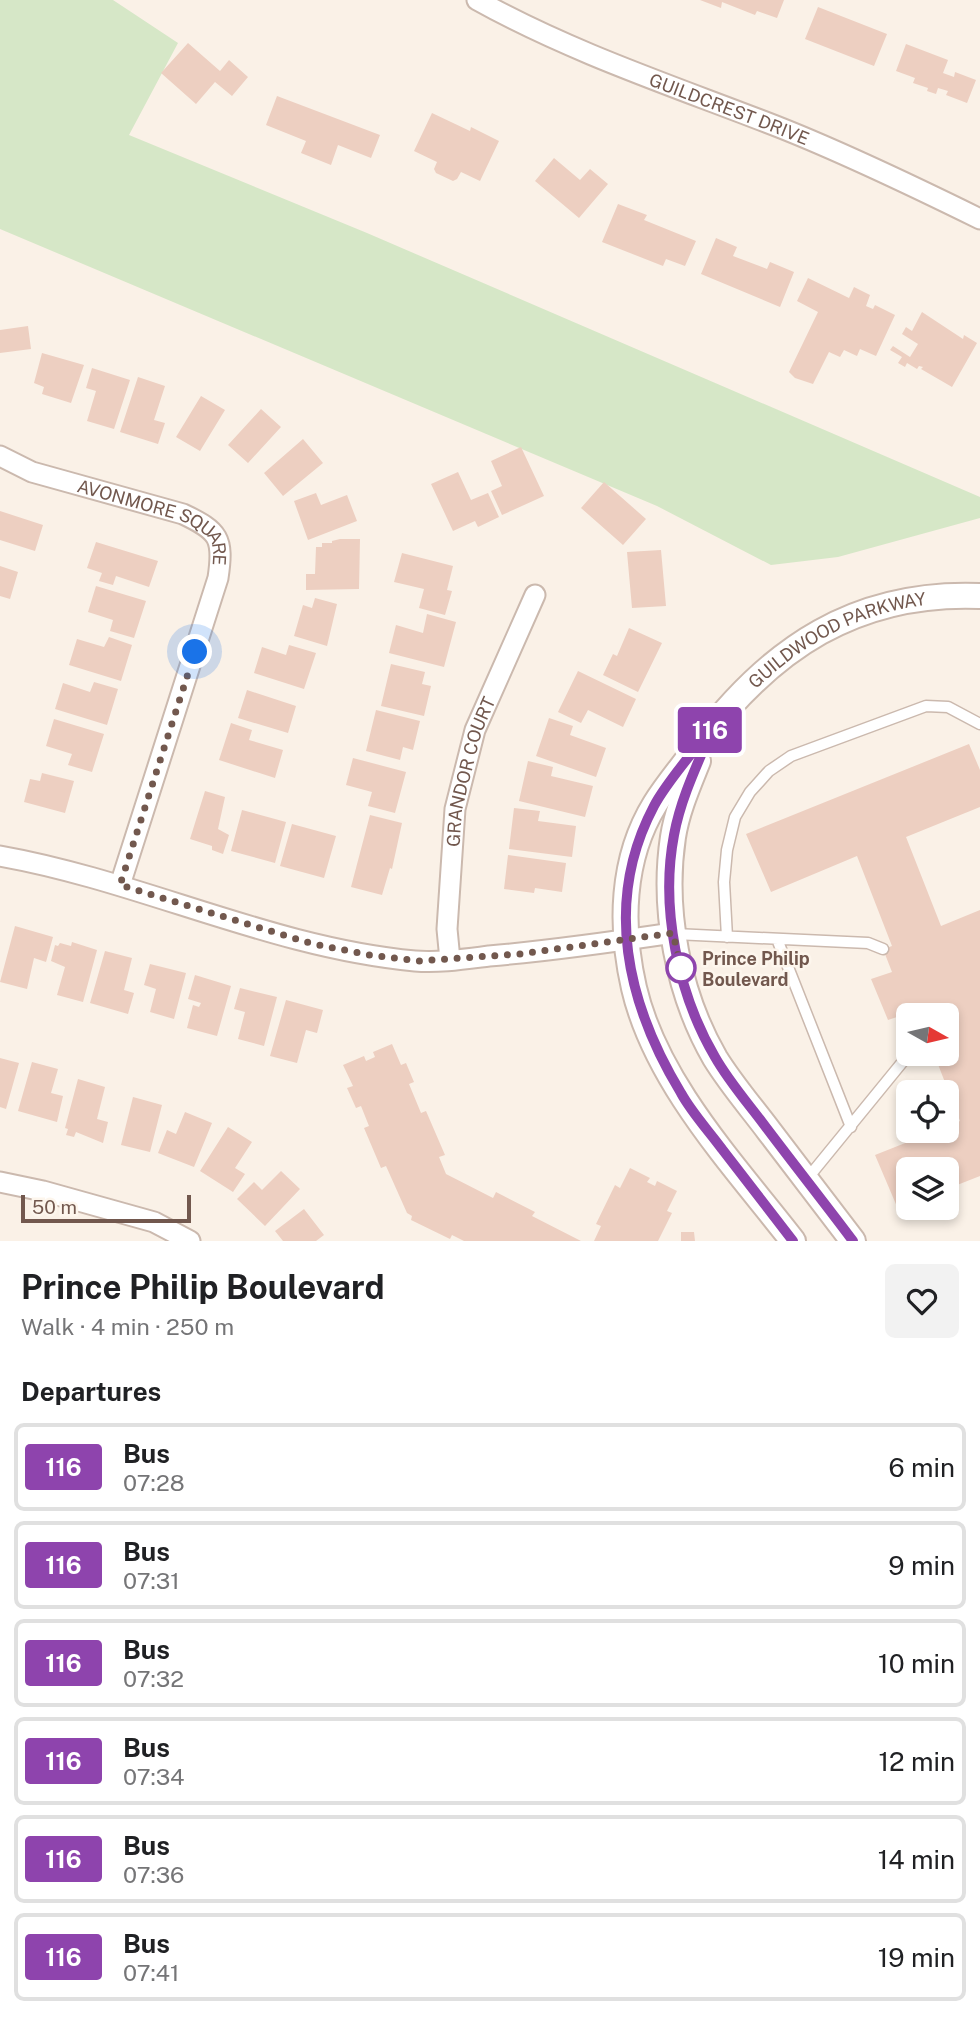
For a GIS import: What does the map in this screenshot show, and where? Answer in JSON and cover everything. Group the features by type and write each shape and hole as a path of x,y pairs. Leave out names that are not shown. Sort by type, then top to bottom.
{"street":[{"name":"GUILDCREST DRIVE","path":"477,0 509,18 601,60 847,155 980,219"},
{"name":"AVONMORE SQUARE","path":"0,456 32,472 183,514 206,524 218,537 221,558 218,578 120,885"},
{"name":"GRANDOR COURT","path":"450,960 447,929 455,809 475,730 535,595"},
{"name":"GUILDWOOD PARKWAY","path":"793,1241 679,1091 656,1047 634,990 626,940 624,914 627,883 635,849 654,804 714,725 752,682 788,652 843,620 894,602 950,595 980,596"},
{"name":"GUILDWOOD PARKWAY","path":"714,725 684,795 674,835 670,873 673,933 694,1013 715,1057 853,1241"},
{"path":"0,856 120,885 313,944 386,958 450,960 673,933"},
{"path":"0,1182 154,1222 190,1241"}],"lane":[{"path":"727,937 724,882 727,850 735,817 750,792 769,771 791,756 926,706 948,707 980,724"},
{"path":"673,933 868,943 883,949"},
{"path":"777,939 850,1127"},
{"path":"806,1180 899,1066"}],"green space":[{"path":"0,0 113,0 178,43 129,135 367,233 980,497 980,518 838,557 771,565 657,506 0,229"}],"building":[{"path":"700,0 784,0 777,18 757,11 755,15 722,2 721,8"},
{"path":"818,7 887,34 874,66 805,39"},
{"path":"188,43 220,71 229,60 248,77 232,96 215,82 196,104 161,73"},
{"path":"906,44 948,60 943,73 954,77 955,72 976,80 967,103 946,95 948,91 938,88 936,94 927,91 928,88 913,83 915,78 896,71"},
{"path":"277,96 380,135 371,158 338,145 331,165 301,153 306,141 266,125"},
{"path":"432,113 470,131 471,127 499,141 480,181 461,172 453,181 436,173 434,169 437,162 414,151"},
{"path":"554,158 580,180 590,169 608,184 579,218 535,181"},
{"path":"618,204 647,215 644,220 696,241 685,266 666,259 663,266 602,242"},
{"path":"716,238 737,247 733,256 767,269 770,262 794,272 780,307 701,274"},
{"path":"808,278 849,298 854,287 870,295 866,306 873,309 875,305 895,315 876,356 860,349 857,356 844,350 840,357 829,352 813,384 795,378 789,372 818,312 797,301"},
{"path":"922,312 963,339 964,335 977,343 952,387 921,369 923,367 919,366 917,369 907,363 905,367 898,363 902,357 890,350 893,346 910,357 918,344 902,334 906,327 912,331"},
{"path":"28,326 31,349 0,353 0,330"},
{"path":"42,353 84,365 71,403 42,394 44,387 34,383"},
{"path":"92,368 130,380 114,429 87,421 96,391 86,388"},
{"path":"138,377 165,386 154,420 165,423 158,444 120,432"},
{"path":"201,396 225,410 200,451 176,437"},
{"path":"261,409 281,427 248,463 228,445"},
{"path":"303,439 323,463 283,496 264,473"},
{"path":"521,447 544,496 502,515 491,491 502,486 491,461"},
{"path":"458,472 471,500 488,493 499,517 478,527 475,521 453,531 431,484"},
{"path":"604,482 646,519 623,545 581,508"},
{"path":"316,493 321,505 347,495 357,521 308,540 294,501"},
{"path":"0,511 43,525 35,551 0,540"},
{"path":"340,539 360,539 359,589 306,590 306,574 315,574 316,547"},
{"path":"96,542 158,561 149,587 116,576 113,585 99,581 102,573 87,568"},
{"path":"661,550 666,606 632,608 627,552"},
{"path":"402,553 453,566 447,590 452,591 445,615 419,608 424,589 394,582"},
{"path":"0,566 18,572 10,599 0,596"},
{"path":"96,586 146,601 134,638 110,631 113,620 88,612"},
{"path":"315,598 337,604 327,646 294,636 303,605 312,608"},
{"path":"427,614 456,622 444,667 389,653 396,625 423,633"},
{"path":"629,628 662,643 638,692 603,675 613,654 617,656"},
{"path":"109,637 132,645 121,681 69,665 77,639 104,647"},
{"path":"289,645 316,653 304,689 254,673 262,647 286,655"},
{"path":"391,664 425,672 422,684 431,686 424,716 381,706"},
{"path":"578,671 636,699 623,727 588,710 581,723 558,712"},
{"path":"94,682 118,689 107,725 55,709 63,683 90,692"},
{"path":"247,690 296,706 288,733 238,718"},
{"path":"376,710 420,721 413,750 403,747 400,760 366,751"},
{"path":"549,718 573,726 570,735 606,748 596,777 536,756"},
{"path":"54,719 104,734 92,772 68,765 72,754 46,746"},
{"path":"231,723 252,730 249,740 283,750 275,778 219,760"},
{"path":"969,744 980,770 980,807 906,837 941,926 980,910 980,1176 959,1184 959,1157 896,1157 896,1204 875,1155 905,1143 959,1143 959,1080 944,1080 939,1066 959,1066 959,1003 896,1003 896,1017 888,1020 871,979 892,972 883,949 892,946 857,856 771,892 746,834"},
{"path":"353,758 406,772 395,813 368,806 372,792 346,785"},
{"path":"528,761 553,767 551,776 593,786 585,817 519,801"},
{"path":"42,773 74,781 65,813 24,802 30,779 40,781"},
{"path":"205,791 225,797 218,829 229,835 223,854 212,850 212,846 190,839"},
{"path":"514,808 540,811 538,821 576,826 572,857 509,849"},
{"path":"242,810 286,822 275,863 231,851"},
{"path":"370,815 402,823 392,869 390,868 382,895 351,887"},
{"path":"292,824 336,836 324,878 280,866"},
{"path":"508,855 566,863 562,892 535,888 534,893 504,889"},
{"path":"15,926 53,937 46,962 34,958 27,989 0,982"},
{"path":"72,942 97,950 83,1002 57,995 65,967 51,961 55,945 60,943 71,946"},
{"path":"105,951 132,958 124,990 134,993 128,1014 90,1003"},
{"path":"150,964 186,973 174,1019 150,1012 156,989 144,985"},
{"path":"195,975 231,986 217,1036 187,1028 193,1005 199,1007 201,1003 188,999"},
{"path":"240,988 277,997 264,1046 238,1039 245,1012 234,1009"},
{"path":"286,1000 323,1010 317,1033 306,1030 297,1063 270,1056"},
{"path":"392,1044 401,1065 406,1063 414,1082 409,1084 421,1113 426,1111 445,1155 439,1157 446,1174 493,1198 496,1192 535,1212 532,1216 581,1241 464,1241 452,1235 450,1239 411,1220 412,1216 407,1213 386,1166 381,1168 364,1128 369,1126 361,1106 356,1108 347,1088 353,1086 343,1065 364,1056 366,1061 375,1057 373,1052"},
{"path":"0,1058 19,1063 6,1109 0,1107"},
{"path":"32,1062 58,1069 51,1093 63,1096 57,1122 18,1111"},
{"path":"78,1079 105,1087 97,1119 108,1122 103,1143 76,1132 74,1137 66,1135 68,1129 65,1128"},
{"path":"133,1097 162,1105 150,1152 121,1145"},
{"path":"185,1112 212,1123 194,1167 158,1153 167,1130 176,1134"},
{"path":"228,1127 252,1142 235,1168 245,1174 233,1192 200,1171"},
{"path":"630,1168 650,1178 647,1182 655,1186 657,1181 677,1191 667,1211 672,1213 658,1241 594,1241 601,1226 596,1224 615,1185 620,1188"},
{"path":"281,1171 300,1189 265,1226 237,1199 254,1182 262,1190"},
{"path":"304,1209 324,1235 316,1241 283,1241 275,1231"},
{"path":"681,1232 694,1232 695,1241 681,1241"}],"bus line":[{"name":"116","path":"793,1241 679,1091 644,1018 630,968 624,914 627,883 635,849 654,804 714,725 684,795 674,835 670,873 673,933 682,973 694,1013 715,1057 853,1241"}],"place":[{"name":"Prince Philip Boulevard","path":"681,968"}],"route":[{"path":"195,652 120,885 313,944 386,958 419,961 520,954 673,933 682,973 681,968"}]}
